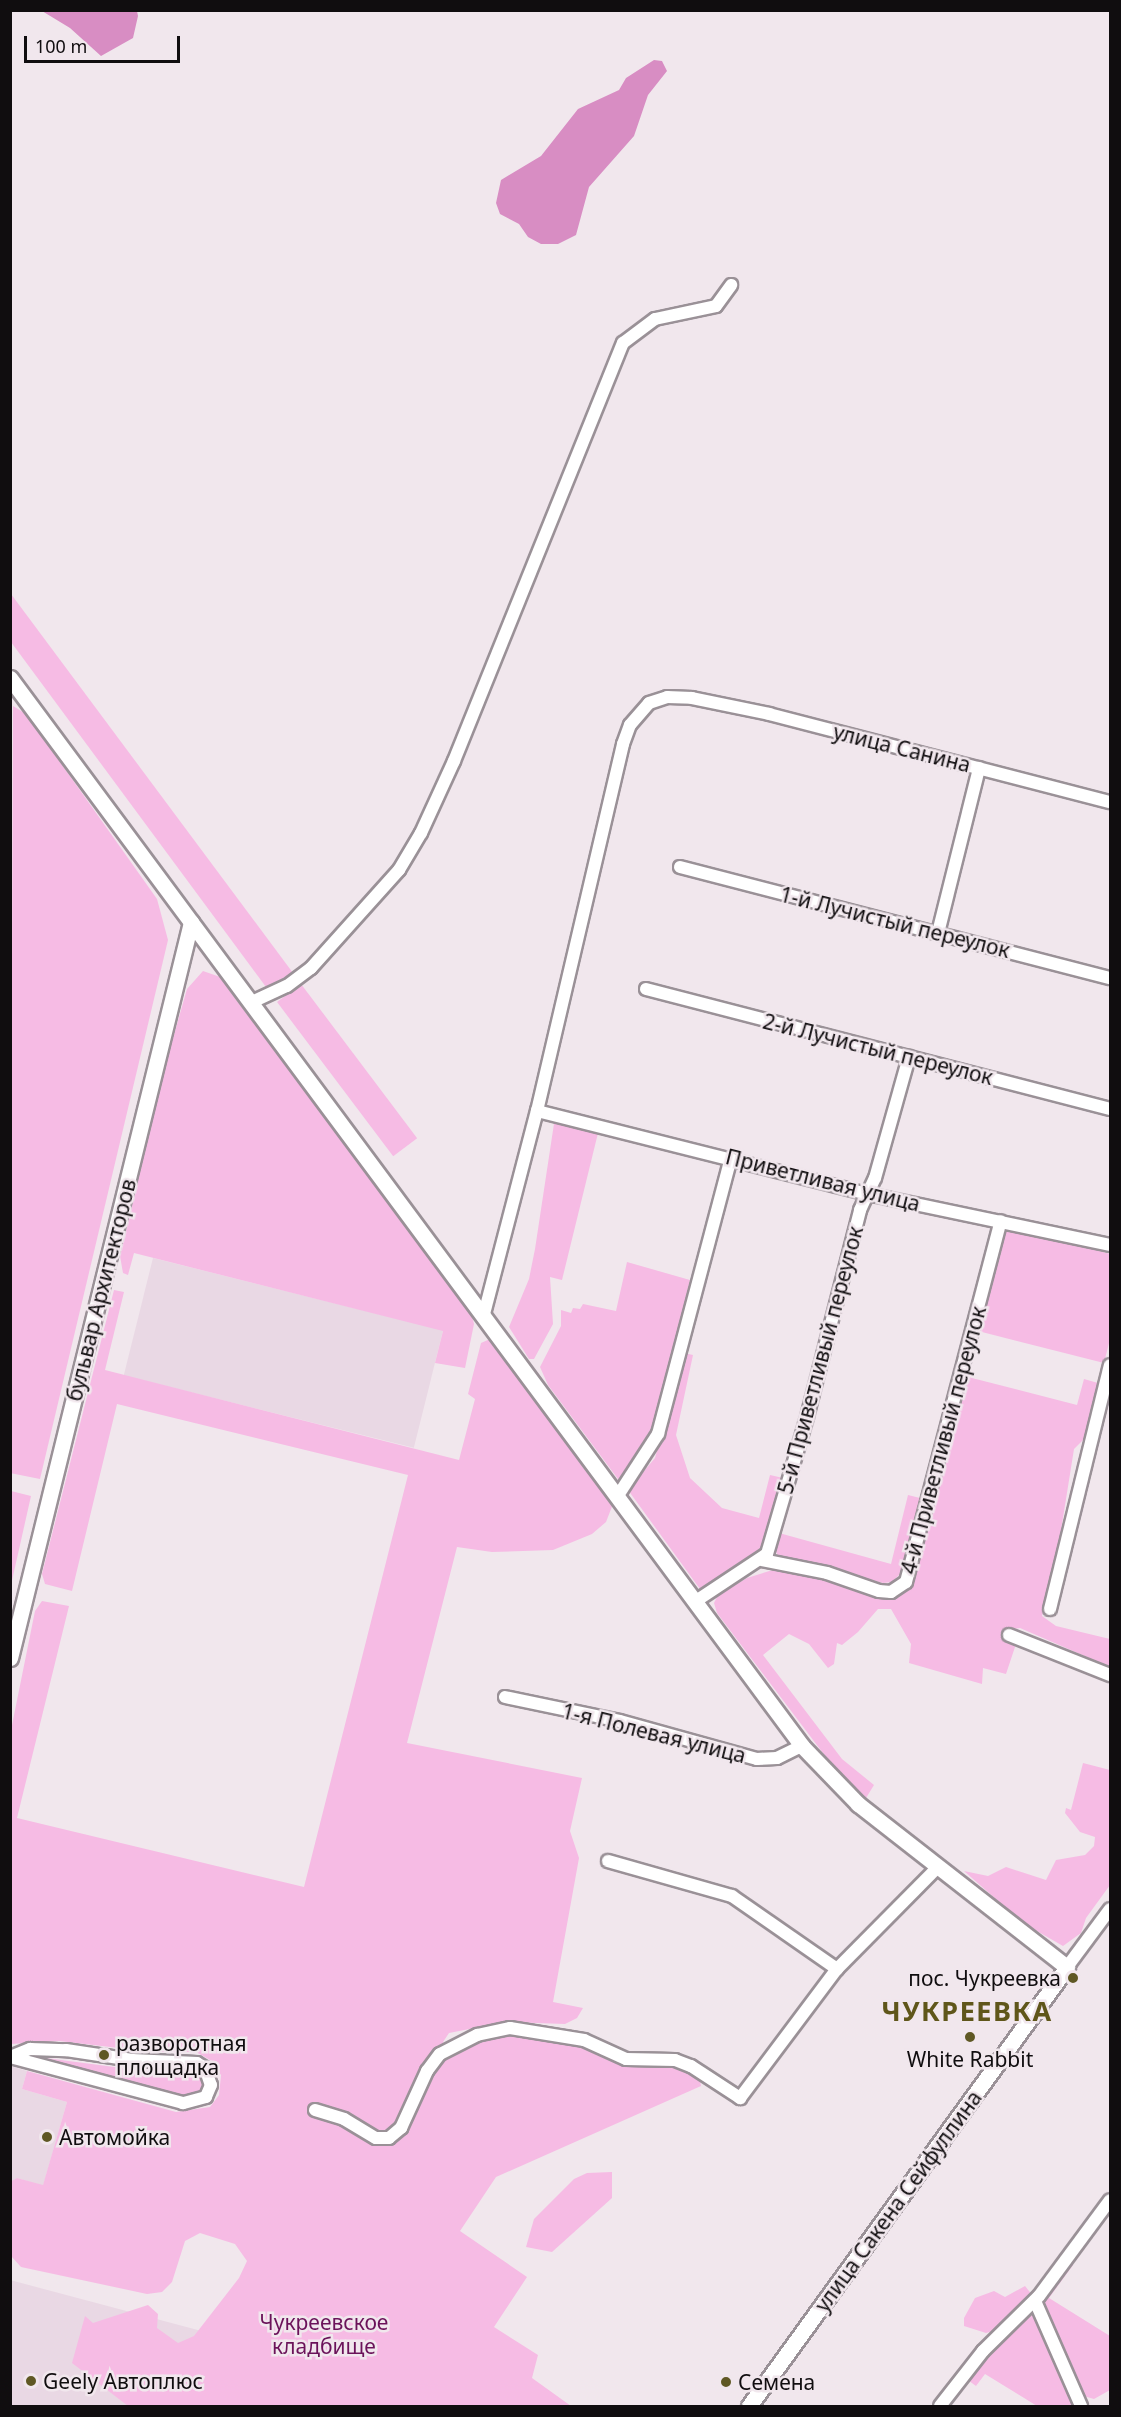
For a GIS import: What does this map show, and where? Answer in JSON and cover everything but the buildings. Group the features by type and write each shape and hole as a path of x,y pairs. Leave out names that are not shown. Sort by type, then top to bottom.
{"main road":[{"path":"10,678 619,1494 802,1746 858,1804 1067,1967"},
{"name":"бульвар Архитекторов","path":"10,1658 191,922"},
{"name":"улица Сакена Сейфуллина","path":"749,2406 1067,1967"}],"street":[{"path":"252,1002 287,986 311,968 399,870 420,833 454,761 623,343 655,319 716,306 731,285"},
{"name":"улица Санина","path":"537,1110 622,744 630,724 649,703 667,697 692,698 1110,802"},
{"path":"938,933 979,768"},
{"name":"1-й Лучистый переулок","path":"680,867 1110,978"},
{"name":"2-й Лучистый переулок","path":"646,989 1110,1109"},
{"name":"5-й Приветливый переулок","path":"762,1560 807,1417 860,1210 868,1194 909,1057"},
{"path":"484,1314 537,1110"},
{"name":"Приветливая улица","path":"537,1110 868,1194 1110,1245"},
{"path":"619,1494 658,1434 731,1158"},
{"name":"4-й Приветливый переулок","path":"762,1560 827,1573 879,1591 891,1592 906,1582 1002,1221"},
{"path":"1050,1609 1110,1365"},
{"path":"696,1601 762,1560"},
{"path":"1009,1635 1110,1675"},
{"name":"1-я Полевая улица","path":"505,1697 620,1721 757,1760 777,1758 802,1746"},
{"path":"608,1861 732,1896 837,1969"},
{"path":"315,2110 344,2119 376,2138 389,2138 401,2128 427,2071 440,2054 477,2035 510,2028 584,2040 626,2059 675,2060 691,2066 740,2098 837,1969 938,1867"},
{"name":"улица Сакена Сейфуллина","path":"1067,1967 1110,1909"},
{"path":"30,2049 66,2050 151,2061 187,2062 205,2068 211,2085 206,2097 197,2101 176,2102 10,2057 30,2049"},
{"path":"940,2406 995,2337 1035,2301 1110,2200"},
{"path":"1035,2301 1081,2406"}],"shaded area":[{"path":"42,11 137,11 138,16 133,38 101,56 70,28"},
{"path":"654,60 662,61 667,71 648,95 634,136 589,187 576,235 558,244 541,244 528,237 519,224 500,214 496,203 501,180 541,156 578,109 619,90 626,78"},
{"path":"153,1258 443,1330 414,1448 124,1375"},
{"path":"10,2066 27,2071 22,2089 67,2102 43,2186 17,2178 11,2182"},
{"path":"10,2280 209,2333 191,2406 11,2406"}],"green space":[{"path":"10,594 293,973 266,987 11,642"},
{"path":"13,706 26,714 157,899 168,940 40,1479 10,1473"},
{"path":"203,971 223,978 231,993 471,1312 474,1324 465,1368 435,1363 443,1331 134,1253 128,1275 123,1273 120,1256 164,1070 187,989"},
{"path":"301,984 417,1138 393,1156 277,1002"},
{"path":"555,1117 599,1129 562,1280 550,1277 553,1324 534,1359 529,1359 509,1327 529,1279"},
{"path":"1017,1228 1110,1254 1110,1339 1104,1363 978,1331 1003,1230"},
{"path":"627,1262 690,1280 652,1436 623,1480 618,1479 548,1385 540,1367 561,1326 561,1310 571,1313 573,1308 580,1309 583,1304 616,1311"},
{"name":"Чукреевское кладбище","path":"114,1290 124,1292 105,1370 459,1460 475,1399 468,1394 481,1343 490,1339 613,1504 606,1522 592,1534 553,1550 492,1552 457,1547 407,1743 582,1778 570,1831 579,1858 553,2002 583,2008 577,2018 565,2024 505,2022 449,2033 443,2042 452,2052 491,2036 518,2035 577,2045 613,2062 633,2065 650,2062 681,2069 700,2081 701,2086 496,2177 460,2231 527,2277 494,2327 538,2355 532,2378 571,2406 128,2406 72,2363 85,2316 93,2323 148,2305 158,2314 157,2328 178,2343 194,2336 239,2278 247,2261 235,2244 200,2233 185,2241 172,2282 162,2292 147,2294 21,2267 11,2256 10,2182 17,2178 43,2185 67,2102 22,2089 27,2071 176,2112 210,2107 219,2095 221,2075 210,2060 196,2052 153,2052 59,2041 11,2044 11,1730 35,1611 42,1601 69,1606 17,1818 304,1887 408,1475 117,1404 72,1591 45,1584 42,1574"},
{"path":"684,1353 693,1355 676,1435 690,1478 722,1508 759,1518 770,1475 783,1478 760,1551 709,1588 700,1589 628,1490 655,1458"},
{"path":"968,1377 1077,1405 1084,1379 1098,1383 1085,1438 1074,1449 1054,1574 1042,1616 1056,1626 1110,1639 1110,1667 1020,1628 1011,1629 1015,1647 1006,1674 983,1668 982,1684 909,1663 911,1644 891,1609 878,1609 858,1632 842,1645 837,1643 834,1664 828,1668 809,1644 789,1634 763,1655 842,1759 874,1785 866,1798 835,1769 717,1613 714,1603 718,1595 747,1578 776,1569 895,1595 911,1586"},
{"path":"10,1491 31,1496 11,1585"},
{"path":"908,1495 924,1499 905,1569 892,1582 883,1583 780,1559 776,1552 779,1533 891,1564"},
{"path":"1083,1763 1110,1770 1110,1885 1086,1918 1081,1933 1063,1946 1023,1923 964,1871 988,1876 1006,1867 1046,1880 1056,1860 1085,1855 1094,1846 1095,1837 1080,1832 1065,1813 1066,1808 1071,1810"},
{"path":"38,2057 145,2071 201,2072 204,2090 190,2097 176,2095"},
{"path":"612,2172 612,2198 552,2252 526,2247 534,2219 574,2179 587,2173"},
{"path":"1068,2262 1073,2265 1049,2298 1110,2336 1110,2390 1094,2399 1080,2395 1043,2310 1042,2300"},
{"path":"1025,2286 1033,2296 1000,2329 986,2333 964,2326 964,2318 975,2298 994,2291 1005,2297"},
{"path":"1026,2314 1036,2316 1076,2406 1037,2406 985,2374 976,2386 965,2378"}],"place":[{"name":"пос. Чукреевка","path":"1073,1978"},
{"name":"White Rabbit","path":"970,2037"},
{"name":"разворотная площадка","path":"104,2055"},
{"name":"Автомойка","path":"47,2137"},
{"name":"Geely Автоплюс","path":"31,2381"},
{"name":"Семена","path":"726,2382"}],"district":[{"name":"ЧУКРЕЕВКА","path":"967,2011"}]}
